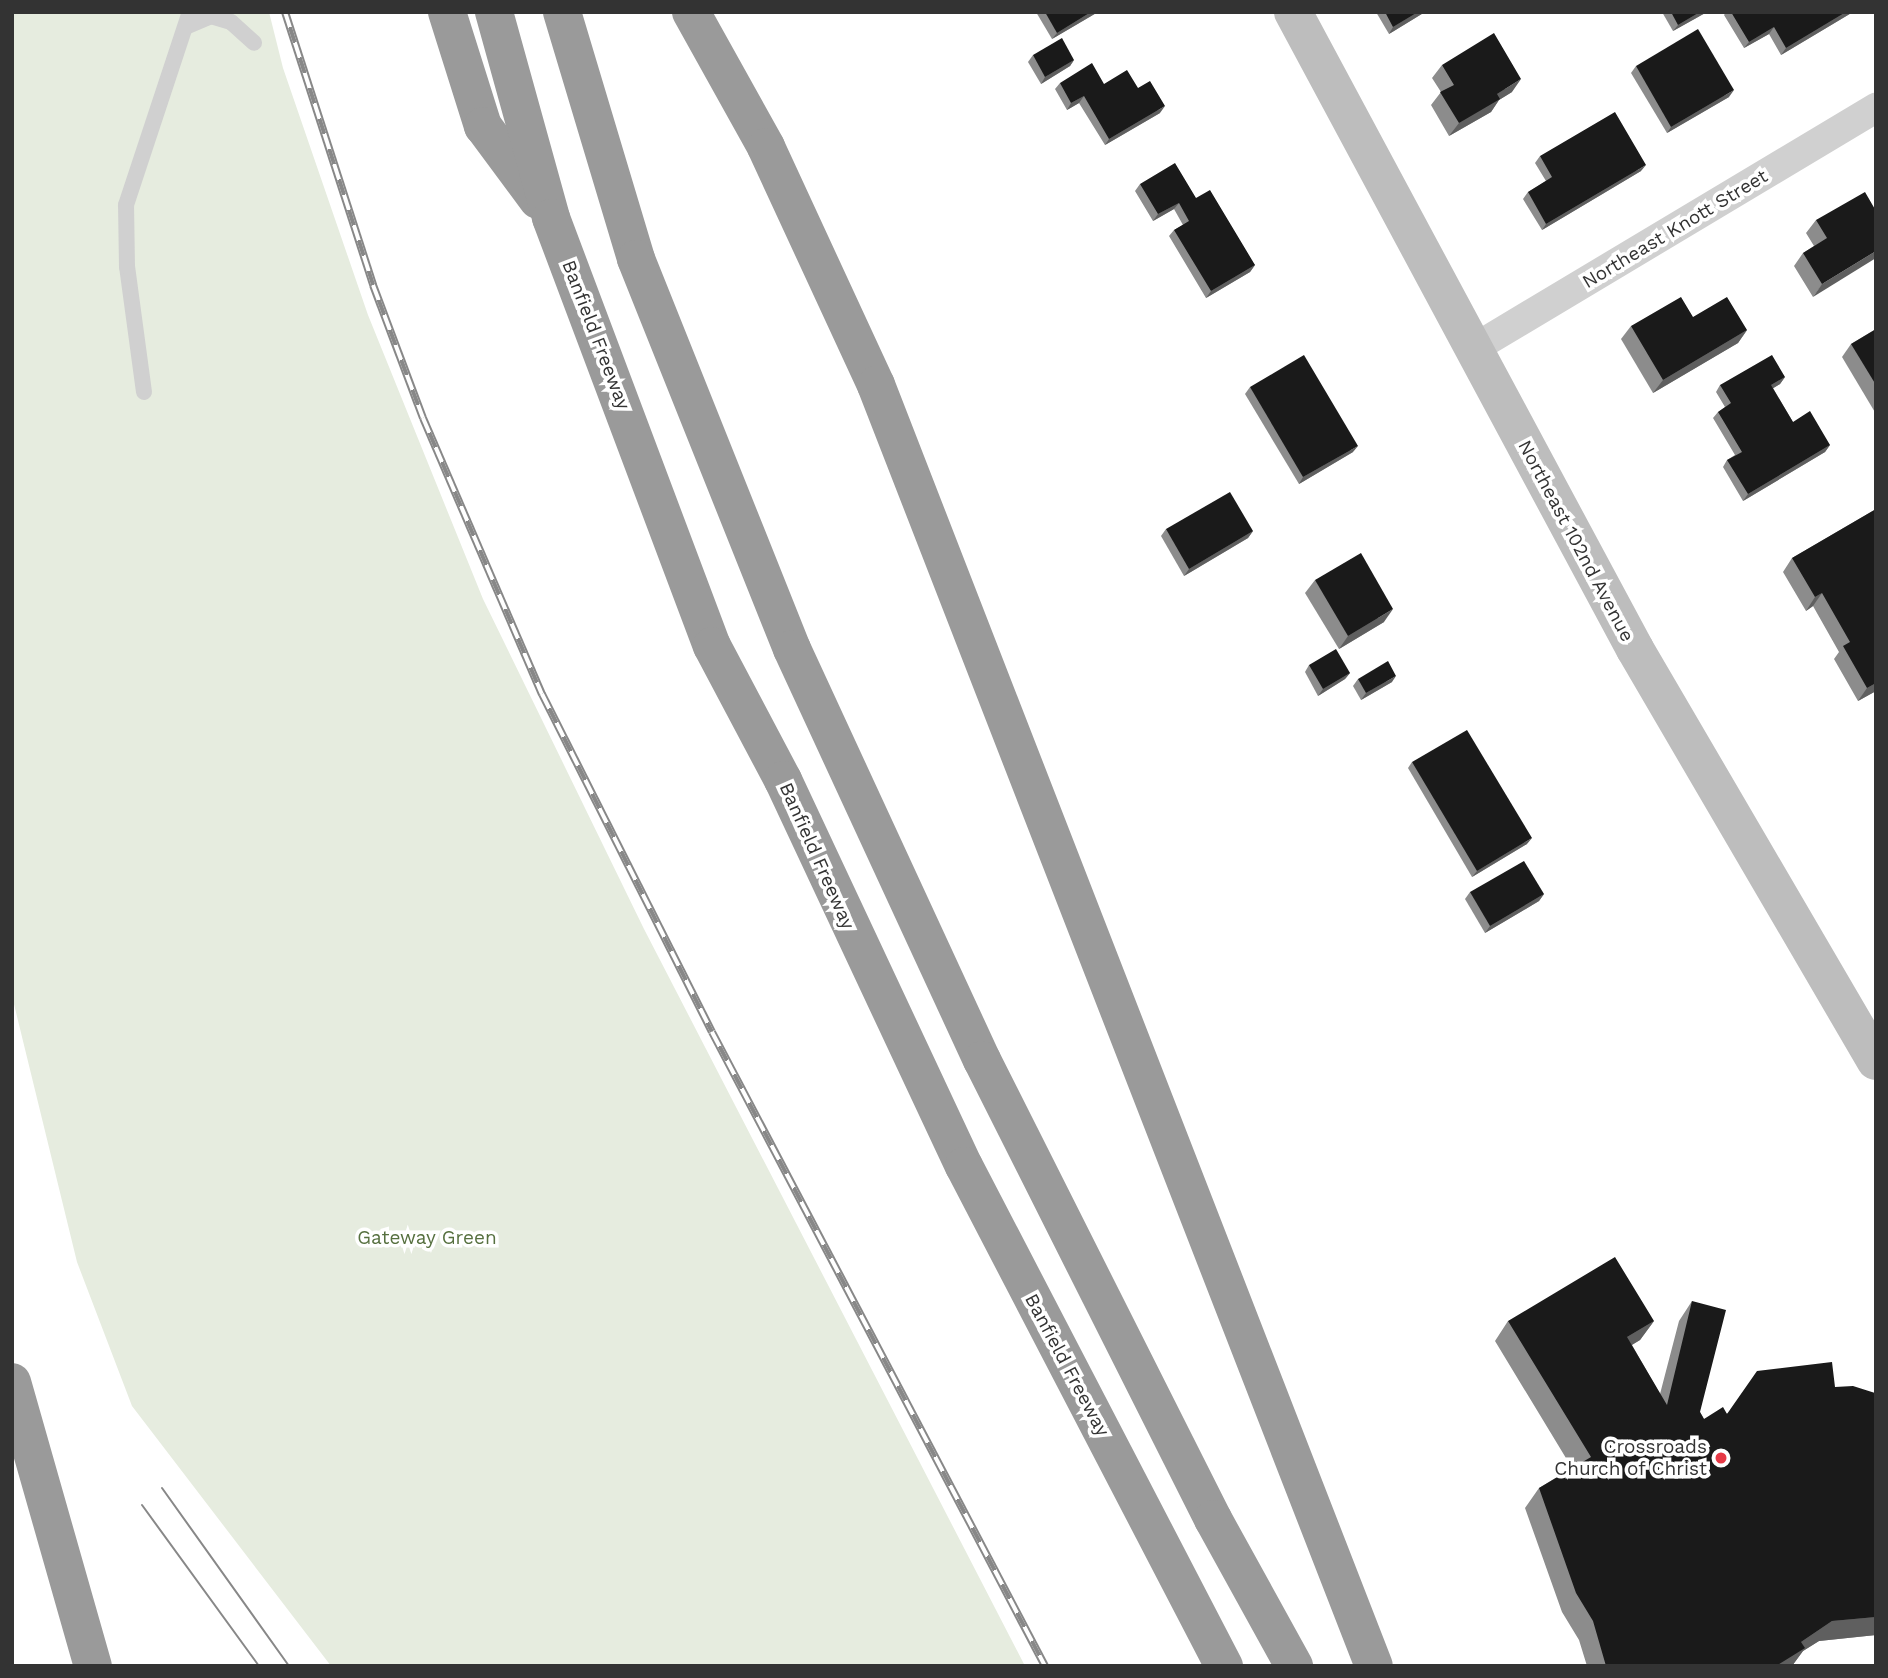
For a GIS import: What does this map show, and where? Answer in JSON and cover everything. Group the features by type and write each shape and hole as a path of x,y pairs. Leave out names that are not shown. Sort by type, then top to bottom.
{"highway":[{"path":"447,12 484,126 551,218"},
{"name":"Banfield Freeway","path":"494,12 551,218 712,646 783,780 964,1166 1224,1666"},
{"path":"562,12 636,259 792,649 982,1060 1213,1519 1294,1666"},
{"path":"691,12 766,147 876,385 1374,1666"},
{"path":"12,1382 93,1666"}],"main road":[{"name":"Northeast 102nd Avenue","path":"1293,12 1635,649 1876,1061"}],"street":[{"name":"Northeast Knott Street","path":"1473,349 1876,108"}],"lane":[{"path":"144,392 127,267 126,205 189,19 211,16 231,22 254,43"}],"green space":[{"name":"Gateway Green","path":"12,12 269,12 283,68 368,315 483,599 644,929 1025,1666 331,1666 132,1406 77,1262 12,996"}],"building":[{"path":"1045,12 1091,12 1057,33"},
{"path":"1385,12 1418,12 1393,27"},
{"path":"1671,12 1700,12 1678,25"},
{"path":"1731,12 1846,12 1786,48 1774,27 1749,42"},
{"path":"1698,29 1734,90 1671,127 1636,66"},
{"path":"1494,33 1521,79 1497,94 1500,99 1459,123 1440,92 1454,85 1442,65"},
{"path":"1062,38 1074,60 1045,77 1033,55"},
{"path":"1092,63 1104,84 1127,70 1138,88 1150,81 1165,106 1109,139 1084,96 1071,103 1060,83"},
{"path":"1615,112 1646,165 1546,224 1528,192 1552,177 1540,156"},
{"path":"1175,163 1196,198 1210,190 1255,265 1211,291 1174,230 1189,221 1179,203 1158,214 1140,184"},
{"path":"1865,192 1876,211 1876,251 1822,284 1803,253 1827,238 1816,220"},
{"path":"1681,297 1693,317 1727,297 1747,330 1663,380 1631,326"},
{"path":"1876,329 1876,385 1851,344"},
{"path":"1304,355 1358,446 1303,477 1250,387"},
{"path":"1772,355 1785,377 1771,385 1793,422 1810,411 1830,445 1748,494 1727,460 1742,452 1718,412 1731,403 1720,385"},
{"path":"1230,492 1253,531 1189,569 1166,529"},
{"path":"1876,509 1876,683 1867,688 1843,646 1850,642 1822,593 1815,597 1792,558"},
{"path":"1361,553 1393,609 1348,636 1315,580"},
{"path":"1336,649 1350,673 1323,689 1309,665"},
{"path":"1388,661 1396,676 1366,693 1358,679"},
{"path":"1467,730 1532,838 1477,871 1412,762"},
{"path":"1524,861 1544,894 1490,926 1470,892"},
{"name":"Crossroads Church of Christ","path":"1615,1257 1654,1321 1627,1337 1667,1405 1692,1301 1726,1310 1700,1412 1704,1419 1723,1407 1727,1414 1757,1371 1832,1362 1835,1387 1853,1386 1876,1392 1876,1617 1832,1621 1801,1642 1805,1648 1776,1666 1606,1666 1593,1621 1576,1593 1539,1488 1591,1457 1508,1321"}],"tram line":[{"path":"162,1488 289,1666"},
{"path":"142,1505 259,1666"}],"railway":[{"path":"285,12 373,285 423,418 542,694 712,1032 1045,1666"}],"place":[{"name":"Crossroads Church of Christ","path":"1721,1458"}]}
